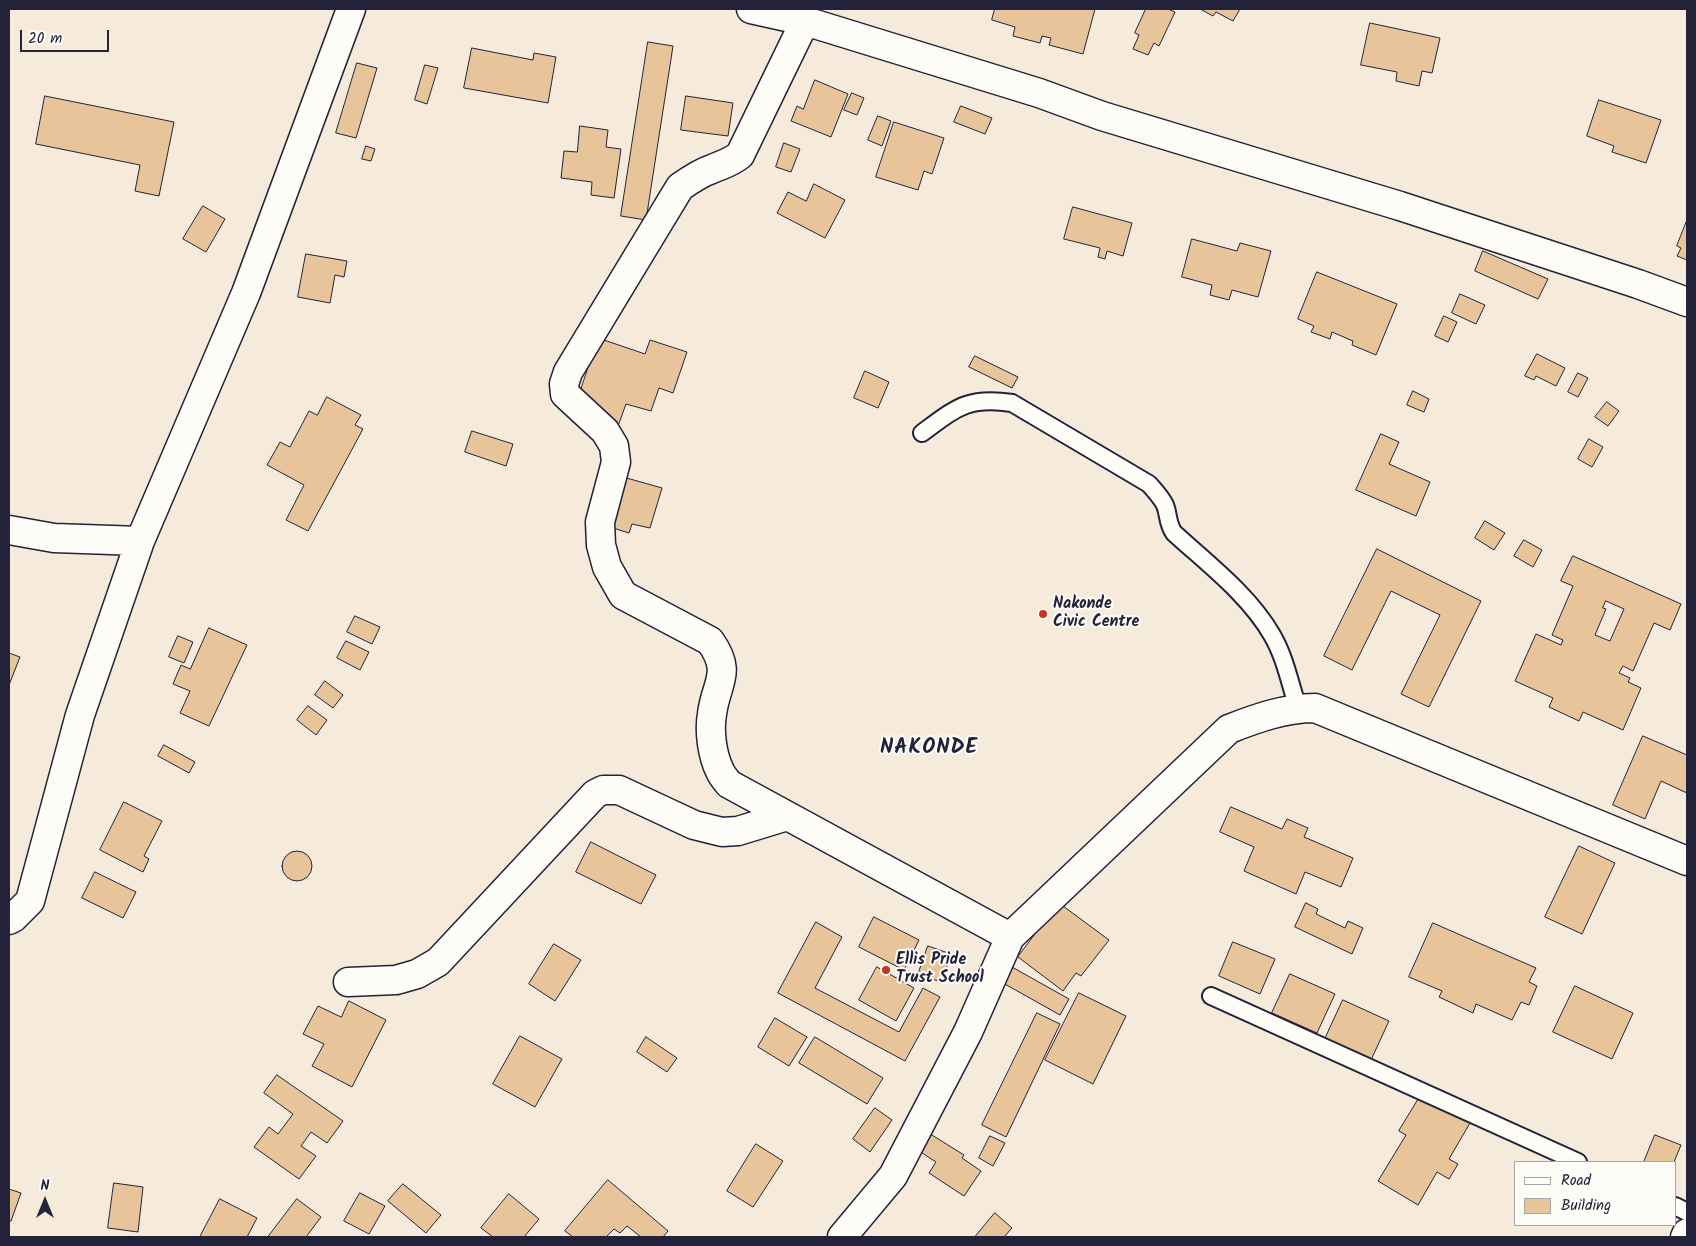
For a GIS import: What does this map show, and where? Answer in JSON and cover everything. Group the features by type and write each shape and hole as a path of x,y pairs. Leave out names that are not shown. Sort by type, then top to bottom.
{"street":[{"path":"9,920 30,901 80,715 140,541 246,293 351,9"},
{"path":"751,9 796,16 1039,93 1102,116 1400,206 1638,284 1687,302"},
{"path":"796,16 740,155 731,162 713,168 680,187 568,372 564,389 566,394 605,431 614,446 616,462 600,522 601,546 607,567 623,595 710,641 719,653 723,676 712,714 712,746 720,771 729,784 1010,936"},
{"path":"9,530 54,538 140,541"},
{"path":"842,1237 893,1176 968,1032 1010,936 1229,729 1257,718 1298,708 1315,708 1687,861"},
{"path":"348,982 396,980 417,974 438,962 595,794 603,790 619,790 694,825 722,832 738,831 787,816"},
{"path":"1685,1237 1687,1233"}],"lane":[{"path":"922,433 956,408 969,403 998,401 1012,403 1149,484 1165,506 1167,520 1174,533 1239,593 1272,634 1279,649 1298,708"},
{"path":"1211,996 1576,1161"}],"building":[{"path":"995,9 1095,9 1083,54 1049,45 1051,38 1042,36 1040,43 1013,36 1015,27 992,20"},
{"path":"1146,9 1168,9 1175,12 1159,46 1154,43 1148,55 1133,49 1139,35 1135,33"},
{"path":"1203,9 1240,9 1233,21 1216,12 1213,16"},
{"path":"1370,23 1440,38 1432,73 1422,71 1419,86 1396,81 1397,72 1361,65"},
{"path":"648,42 673,46 646,220 621,216"},
{"path":"472,48 533,60 534,53 556,57 548,103 464,88"},
{"path":"357,63 377,68 356,138 336,133"},
{"path":"425,65 438,68 427,104 415,100"},
{"path":"815,80 848,94 831,137 791,121 797,106 803,109"},
{"path":"852,93 864,98 857,115 844,110"},
{"path":"45,96 174,122 159,196 135,191 140,165 36,144"},
{"path":"686,96 733,103 728,136 681,130"},
{"path":"1599,100 1661,120 1646,163 1612,152 1614,146 1587,136"},
{"path":"961,106 992,118 985,134 954,122"},
{"path":"878,116 891,121 882,146 868,140"},
{"path":"894,122 944,138 932,174 924,171 918,190 876,177"},
{"path":"580,126 608,130 606,147 621,149 614,198 591,195 592,182 561,178 564,151 577,152"},
{"path":"784,143 800,149 791,172 776,167"},
{"path":"366,146 375,149 371,161 362,159"},
{"path":"814,184 845,200 825,238 777,213 788,192 806,201"},
{"path":"203,206 225,219 206,252 183,239"},
{"path":"1073,207 1132,223 1123,256 1107,251 1105,259 1098,257 1100,248 1064,239"},
{"path":"1687,220 1687,260 1677,256 1681,248 1677,246"},
{"path":"1192,239 1237,251 1240,243 1271,251 1258,297 1232,290 1229,300 1210,295 1212,285 1182,277"},
{"path":"1483,251 1548,279 1538,299 1475,271"},
{"path":"306,254 347,261 344,277 335,275 330,303 298,297"},
{"path":"1317,272 1397,304 1376,355 1352,345 1353,341 1332,332 1330,339 1311,332 1314,326 1298,319"},
{"path":"1460,294 1485,305 1476,324 1452,313"},
{"path":"1444,316 1457,322 1448,342 1435,336"},
{"path":"598,338 645,354 650,340 687,352 673,393 659,388 651,411 626,404 618,426 592,418 597,403 579,396"},
{"path":"1537,354 1565,368 1556,386 1536,376 1534,380 1525,376"},
{"path":"975,356 1018,377 1012,388 969,367"},
{"path":"865,371 889,382 878,408 854,398"},
{"path":"1578,373 1588,378 1578,397 1568,392"},
{"path":"1413,391 1429,399 1424,412 1407,405"},
{"path":"327,397 361,415 355,425 363,429 308,531 286,520 304,485 267,465 280,442 290,447 309,411 317,415"},
{"path":"1607,402 1619,411 1608,426 1595,417"},
{"path":"472,431 513,444 506,466 465,452"},
{"path":"1381,434 1399,442 1389,464 1430,482 1416,516 1356,490"},
{"path":"1589,439 1603,447 1592,467 1578,459"},
{"path":"616,475 662,488 650,528 632,524 629,533 613,528 616,519 604,515"},
{"path":"1485,521 1505,533 1494,550 1475,538"},
{"path":"1524,540 1542,550 1533,567 1514,556"},
{"path":"1377,549 1481,601 1429,707 1401,694 1440,615 1391,591 1352,670 1324,656"},
{"path":"1573,556 1681,604 1670,630 1654,623 1633,671 1623,666 1619,673 1630,678 1628,682 1641,688 1623,730 1583,712 1579,721 1549,707 1553,698 1515,681 1536,634 1561,645 1563,640 1552,635 1573,586 1561,581","holes":["1606,601 1624,609 1610,641 1595,635 1606,609 1603,608"]},
{"path":"355,616 380,627 372,644 347,632"},
{"path":"209,628 247,645 209,726 180,713 190,691 173,684 181,665 190,669"},
{"path":"178,636 193,642 184,663 169,657"},
{"path":"346,641 369,652 360,670 337,658"},
{"path":"9,653 20,657 9,685"},
{"path":"325,681 343,695 333,708 315,695"},
{"path":"308,706 327,720 316,735 297,720"},
{"path":"1643,736 1687,755 1687,793 1661,781 1645,819 1613,805"},
{"path":"164,745 195,762 189,773 158,756"},
{"path":"124,802 162,821 144,856 149,859 143,872 100,850"},
{"path":"1231,807 1282,829 1287,819 1308,828 1304,837 1353,858 1341,887 1305,872 1296,894 1244,871 1254,847 1220,832"},
{"path":"591,842 656,875 641,904 576,872"},
{"path":"1579,846 1615,863 1582,934 1545,917"},
{"path":"297,851 307,856 312,866 307,876 297,881 287,876 282,866 287,856"},
{"path":"95,872 136,892 123,918 82,898"},
{"path":"1059,903 1109,940 1081,976 1076,973 1063,991 1018,957"},
{"path":"1306,903 1318,909 1316,914 1345,928 1348,921 1363,928 1352,954 1295,927"},
{"path":"874,917 919,940 904,970 859,947"},
{"path":"816,922 842,937 815,988 899,1032 923,988 940,997 905,1061 778,993"},
{"path":"1433,923 1536,968 1529,982 1537,986 1529,1005 1521,1002 1512,1020 1476,1004 1473,1013 1439,997 1442,991 1409,977"},
{"path":"1233,942 1275,959 1260,994 1219,976"},
{"path":"554,944 581,960 555,1001 529,984"},
{"path":"928,946 951,954 942,982 918,975"},
{"path":"877,967 914,988 896,1021 859,1000"},
{"path":"1012,967 1069,999 1060,1015 1003,983"},
{"path":"1290,974 1335,994 1317,1033 1272,1013"},
{"path":"1575,986 1633,1013 1612,1059 1553,1032"},
{"path":"1079,993 1126,1016 1093,1084 1045,1060"},
{"path":"1343,1000 1389,1021 1371,1060 1325,1039"},
{"path":"349,1001 386,1020 352,1087 312,1066 324,1044 303,1034 318,1006 341,1017"},
{"path":"1037,1013 1060,1024 1006,1137 982,1125"},
{"path":"775,1018 807,1037 789,1066 758,1047"},
{"path":"520,1036 562,1059 535,1107 493,1084"},
{"path":"646,1037 677,1058 667,1072 637,1052"},
{"path":"815,1037 883,1078 867,1104 799,1063"},
{"path":"277,1075 343,1121 327,1143 311,1132 301,1146 316,1156 299,1179 254,1147 269,1127 278,1134 293,1114 264,1093"},
{"path":"1421,1095 1470,1123 1449,1159 1458,1164 1449,1179 1437,1172 1418,1205 1378,1181 1406,1135 1399,1131"},
{"path":"875,1108 892,1120 870,1152 853,1139"},
{"path":"927,1132 964,1155 962,1158 981,1171 964,1196 929,1173 936,1162 916,1149"},
{"path":"1655,1135 1681,1145 1674,1161 1644,1161"},
{"path":"990,1136 1005,1143 993,1166 979,1158"},
{"path":"756,1144 783,1161 753,1207 727,1191"},
{"path":"608,1180 668,1231 663,1237 641,1237 627,1226 620,1233 614,1229 606,1237 573,1237 565,1231"},
{"path":"114,1183 143,1187 138,1232 108,1228"},
{"path":"403,1184 441,1215 426,1233 388,1201"},
{"path":"9,1189 21,1193 11,1221 9,1221"},
{"path":"360,1193 385,1206 369,1234 344,1221"},
{"path":"509,1194 539,1219 524,1237 493,1237 481,1228"},
{"path":"220,1199 257,1218 247,1237 200,1237"},
{"path":"297,1199 321,1217 306,1237 268,1237"},
{"path":"995,1213 1012,1228 1004,1237 975,1237"}],"place":[{"name":"Nakonde Civic Centre","path":"1043,614"},
{"name":"Ellis Pride Trust School","path":"886,970"}],"district":[{"name":"NAKONDE","path":"929,749"}]}
